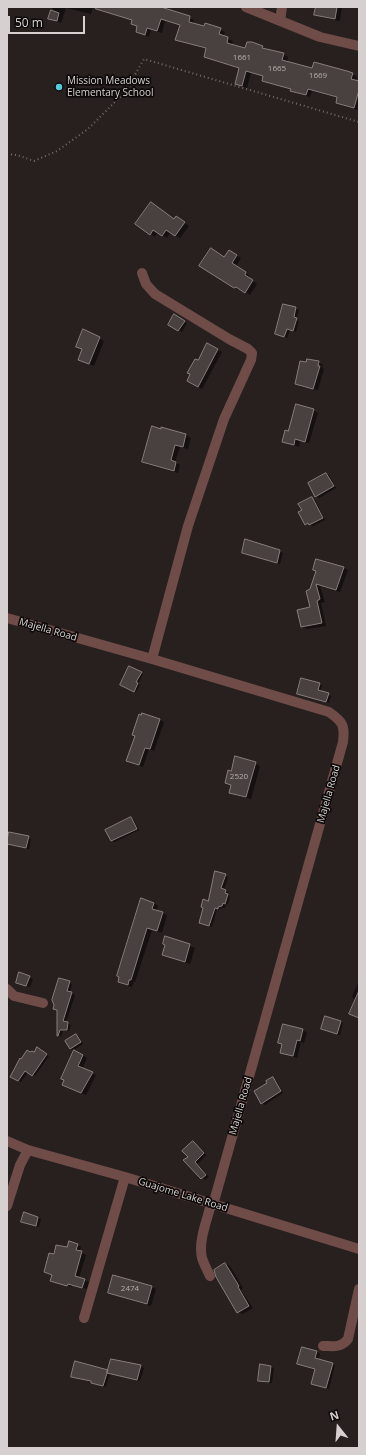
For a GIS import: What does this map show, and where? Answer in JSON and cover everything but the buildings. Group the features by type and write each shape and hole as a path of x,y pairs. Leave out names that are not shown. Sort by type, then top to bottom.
{"street":[{"path":"246,7 320,37 359,46"},
{"path":"280,21 282,7"},
{"path":"142,273 146,284 155,294 248,349 252,353 251,360 224,419 188,526 152,659"},
{"name":"Majella Road","path":"7,618 152,659 329,712 340,720 344,730 344,742 202,1237 202,1258 210,1276"},
{"path":"7,989 14,996 43,1003"},
{"name":"Guajome Lake Road","path":"7,1141 28,1150 125,1177 359,1249"},
{"path":"7,1206 20,1165 28,1150"},
{"path":"84,1318 125,1177"},
{"path":"323,1346 339,1347 348,1339 359,1289"}],"path":[{"path":"7,154 17,155 34,161 57,151 88,129 125,92 144,60 359,122"}],"place":[{"name":"Mission Meadows Elementary School","path":"59,87"}]}
